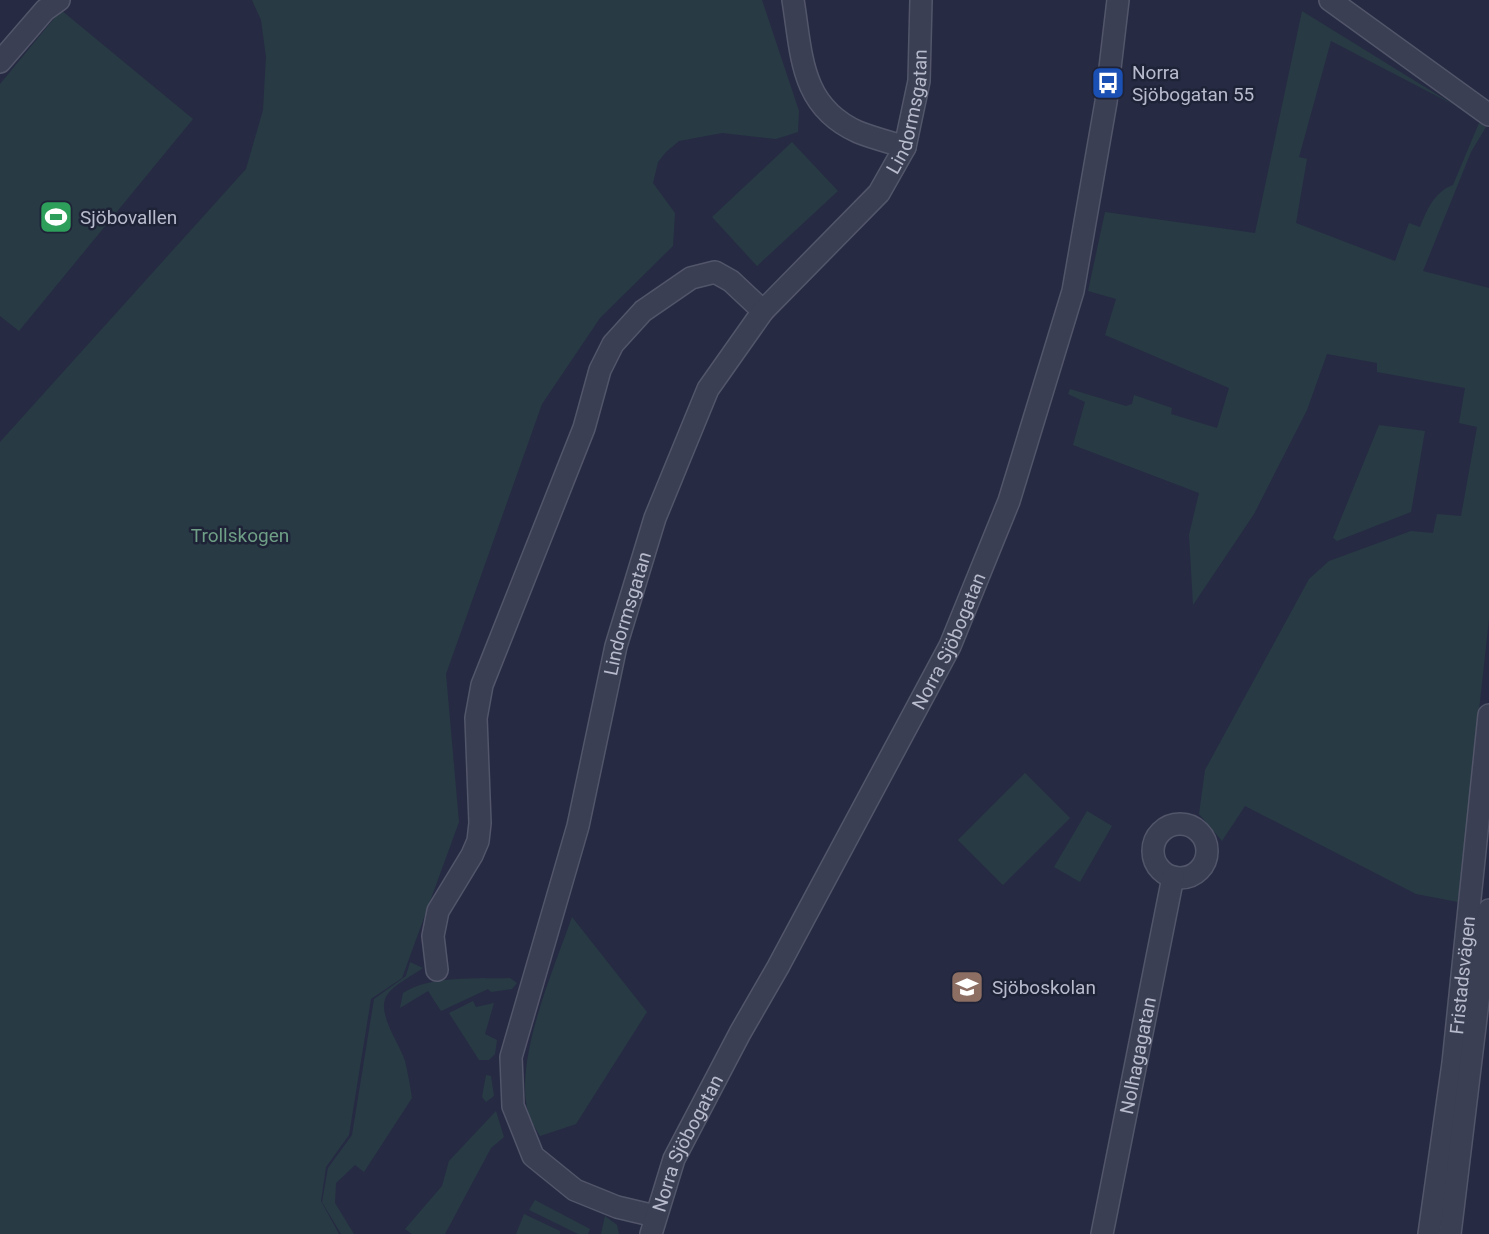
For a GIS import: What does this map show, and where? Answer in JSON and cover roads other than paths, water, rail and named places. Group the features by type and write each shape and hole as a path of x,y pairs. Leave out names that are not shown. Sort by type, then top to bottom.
{"street":[{"path":"0,62 45,10 59,0"},
{"path":"793,0 804,72 814,96 827,112 843,123 860,132 905,147"},
{"name":"Lindormsgatan","path":"653,1225 575,1190 533,1156 513,1106 511,1057 578,826 616,646 655,518 708,389 762,311 879,193 905,147 919,81 921,0"},
{"name":"Norra Sjöbogatan","path":"653,1225 674,1159 950,646 1009,501 1073,291 1106,102 1118,0"},
{"path":"1330,0 1489,115"},
{"path":"436,970 433,936 438,911 478,841 480,823 476,718 482,685 584,428 600,370 613,344 643,311 691,278 715,272 731,281 762,311"},
{"name":"Fristadsvägen","path":"1429,1234 1453,1063 1489,715"},
{"name":"Nolhagagatan","path":"1102,1234 1173,877"},
{"name":"Fristadsvägen","path":"1450,1234 1489,910"}],"place":[{"name":"Norra Sjöbogatan 55","path":"1108,83"},
{"name":"Sjöbovallen","path":"56,217"},
{"name":"Sjöboskolan","path":"967,987"}],"park label":[{"name":"Trollskogen","path":"240,535"}]}
